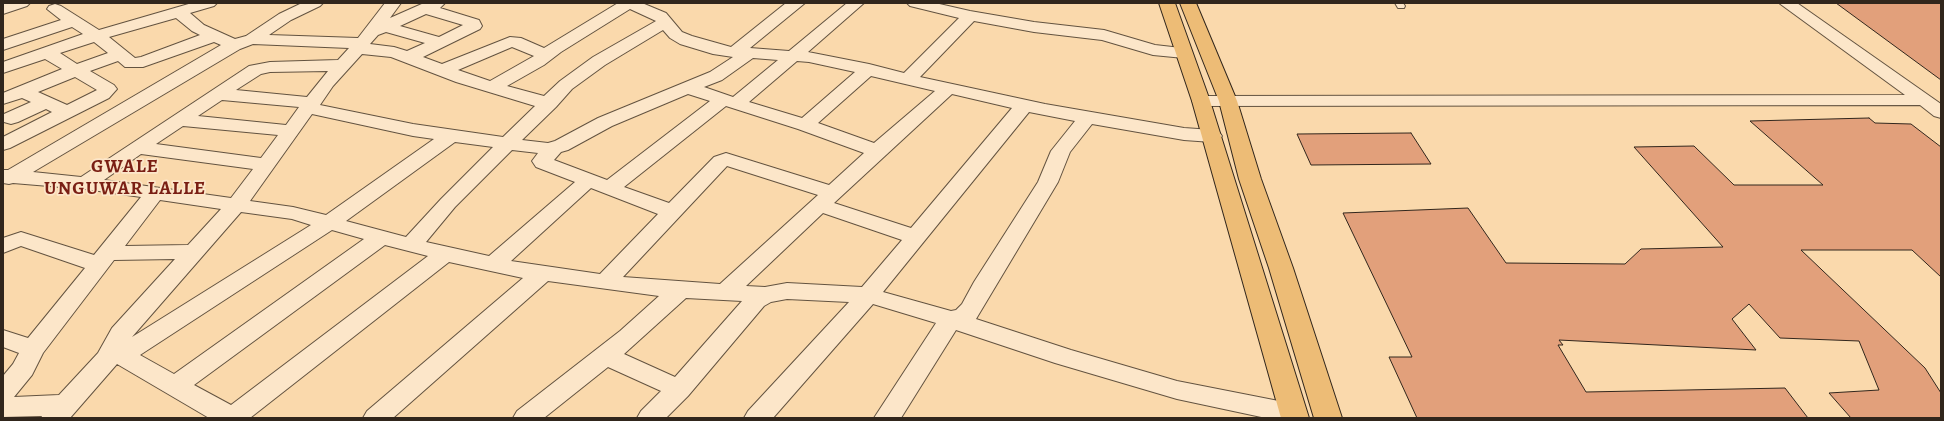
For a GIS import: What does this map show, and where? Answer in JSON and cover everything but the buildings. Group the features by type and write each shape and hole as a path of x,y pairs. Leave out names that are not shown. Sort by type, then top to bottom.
{"main road":[{"path":"1168,3 1212,136 1295,416"},
{"path":"1188,3 1228,101 1250,179 1281,268 1328,418"}],"street":[{"path":"3,9 22,3"},
{"path":"3,99 76,70 184,17 209,3"},
{"path":"5,178 234,45 252,39 286,17 315,3"},
{"path":"117,352 121,334 237,204 310,105 342,65 369,37 393,3"},
{"path":"492,87 629,3 660,16 676,35 686,40 743,53 795,55 868,69 947,89 1024,106 1184,134 1212,136"},
{"path":"219,94 265,98 310,105 450,136 548,149 606,122 716,76 743,53 784,11 796,3"},
{"path":"610,188 795,55 856,3"},
{"path":"915,3 970,16 1052,30 1094,34 1153,50 1184,53"},
{"path":"1787,3 1941,112"},
{"path":"369,37 431,5 475,24 409,57"},
{"path":"55,9 97,36 131,63 136,64 214,36"},
{"path":"908,79 970,16"},
{"path":"3,68 97,36 184,17 214,36 234,45"},
{"path":"3,45 73,20"},
{"path":"411,245 448,203 566,86 599,61 666,22"},
{"path":"252,39 369,37 440,42"},
{"path":"369,37 394,52 492,87 550,103"},
{"path":"444,70 510,42 515,42 546,55"},
{"path":"3,144 103,94 108,89 47,53"},
{"path":"86,183 255,70 262,68 342,65"},
{"path":"806,125 868,69"},
{"path":"687,88 806,125 878,151"},
{"path":"725,293 947,89"},
{"path":"22,91 68,112"},
{"path":"232,125 265,98"},
{"path":"1201,101 1924,100"},
{"path":"6,118 46,102"},
{"path":"758,418 868,295 1024,106"},
{"path":"887,418 951,319 963,317 971,309 985,282 1048,182 1061,151 1087,117"},
{"path":"180,120 291,131"},
{"path":"3,407 60,412 107,359 330,222 450,136"},
{"path":"555,147 542,161 543,163 672,212"},
{"path":"138,148 256,163"},
{"path":"605,282 721,161 726,159 827,199 915,237"},
{"path":"5,178 86,183 293,213 445,254 543,273 605,282 681,290 765,295 787,290 868,295 951,319 1064,358 1177,390 1295,416"},
{"path":"494,264 588,180"},
{"path":"3,394 22,369 14,346 104,259 155,193"},
{"path":"176,385 382,236"},
{"path":"3,246 12,241 21,239 104,259 195,252"},
{"path":"117,352 176,385 225,417 236,415 445,254"},
{"path":"376,418 543,273"},
{"path":"526,418 606,356 681,290"},
{"path":"650,418 679,389 756,300 765,295"},
{"path":"606,356 679,389"}],"district":[{"name":"GWALE UNGUWAR LALLE","path":"125,178"}]}
